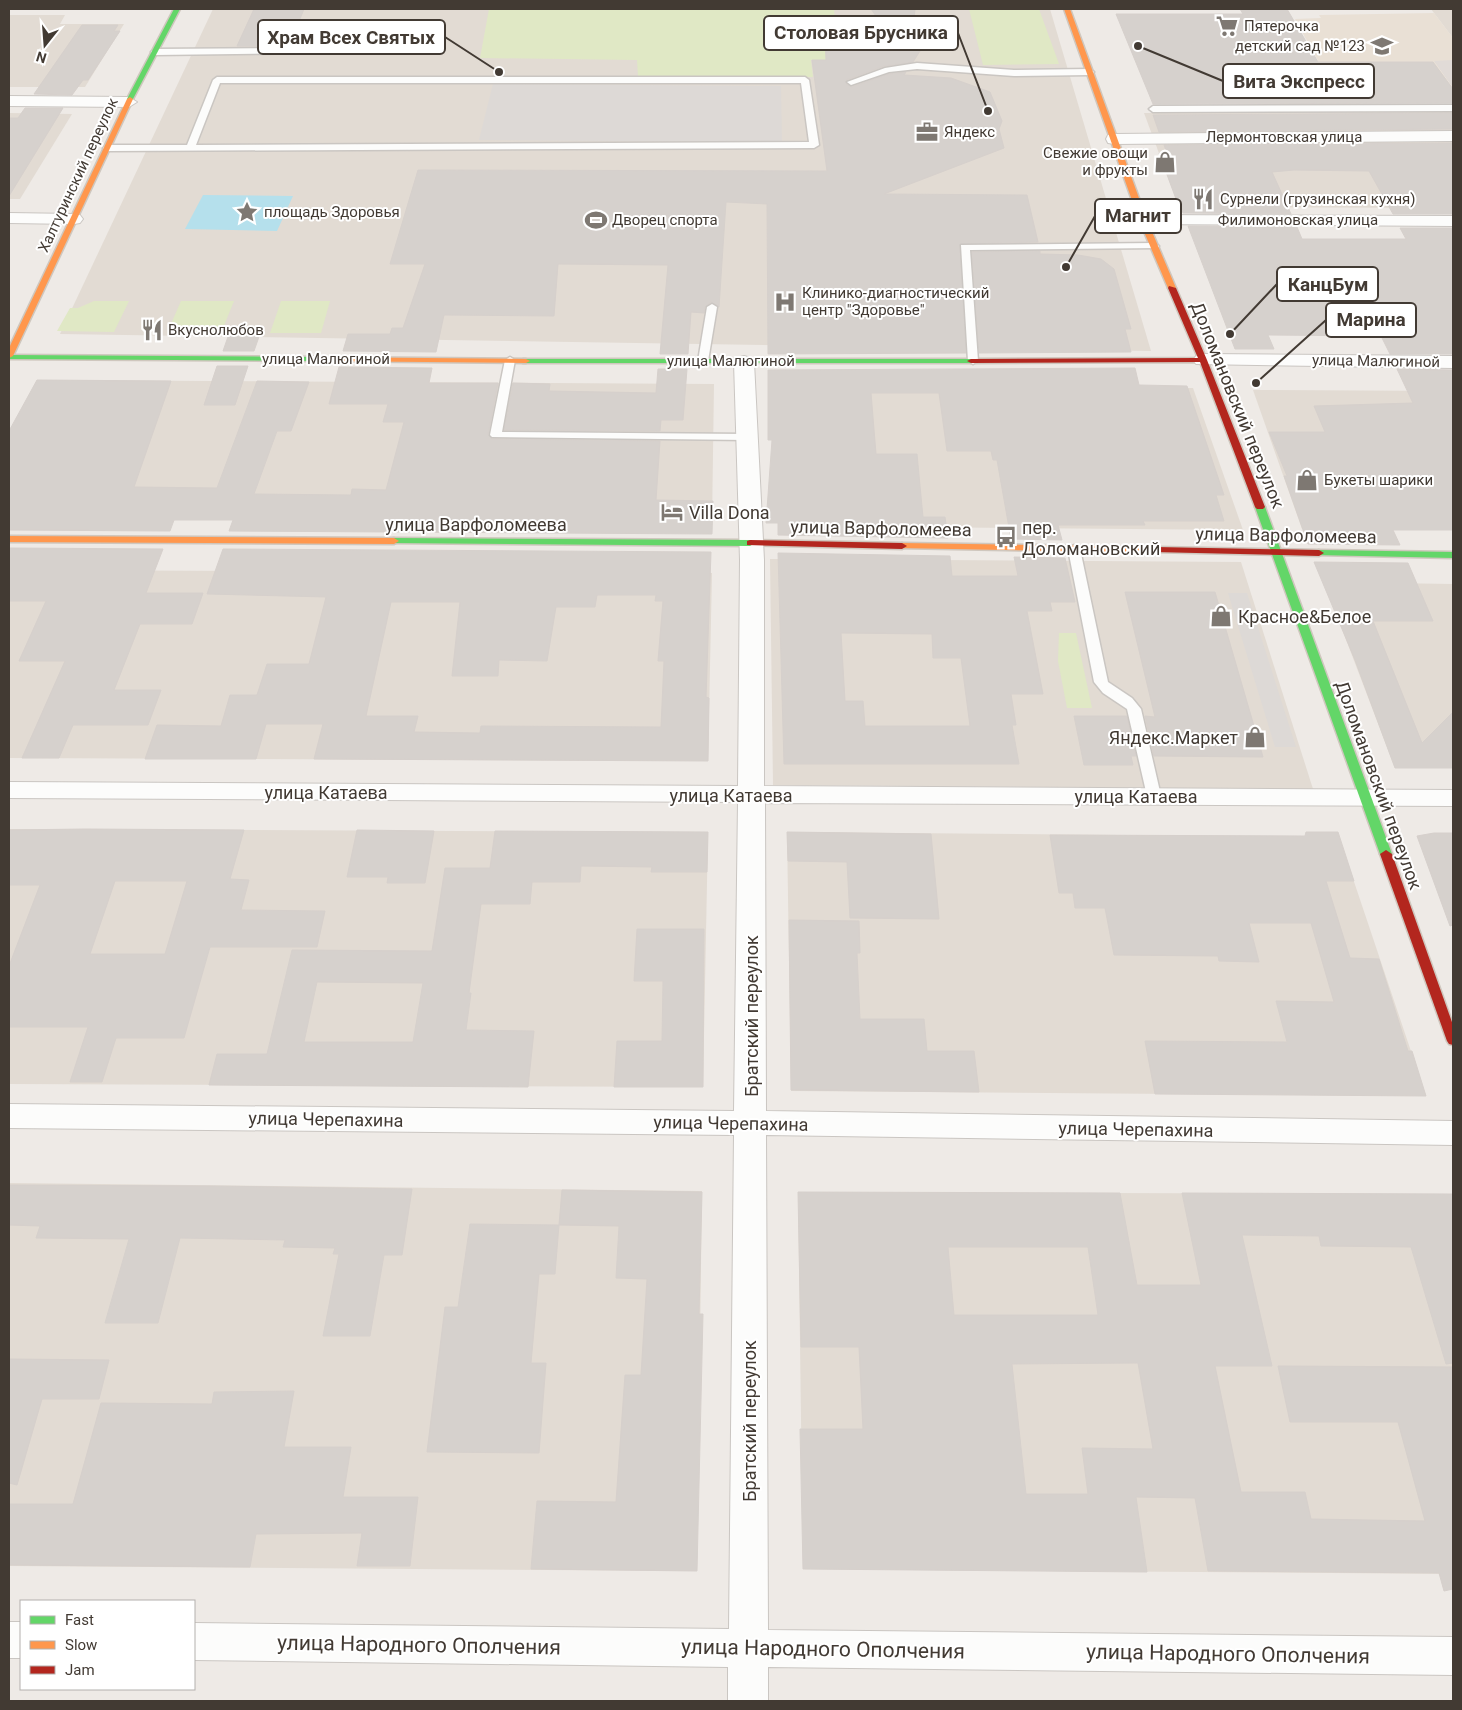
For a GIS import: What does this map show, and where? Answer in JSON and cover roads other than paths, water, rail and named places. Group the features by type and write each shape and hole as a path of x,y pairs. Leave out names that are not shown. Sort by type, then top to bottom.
{"main road":[{"name":"Халтуринский переулок","path":"9,356 129,102 177,9"},
{"name":"Доломановский переулок","path":"1067,9 1143,220 1203,360 1278,553 1453,1041"},
{"name":"улица Малюгиной","path":"9,356 744,362 1203,360"},
{"name":"улица Варфоломеева","path":"9,539 752,543 1453,555"}],"street":[{"path":"9,101 129,102"},
{"name":"Лермонтовская улица","path":"1114,139 1453,136"},
{"path":"9,218 74,219"},
{"name":"Филимоновская улица","path":"1143,220 1453,221"},
{"name":"улица Малюгиной","path":"1203,360 1453,362"},
{"name":"Братский переулок","path":"744,362 752,543 748,1701"},
{"name":"улица Катаева","path":"9,790 1453,798"},
{"name":"улица Черепахина","path":"9,1116 750,1123 1453,1133"},
{"name":"улица Народного Ополчения","path":"195,1642 1453,1656"}],"lane":[{"path":"155,52 408,50"},
{"path":"851,82 888,70 917,66 953,67 1014,73 1090,72"},
{"path":"108,148 190,148 375,148 814,145 805,80 217,80 190,148"},
{"name":"Лермонтовская улица","path":"1153,109 1453,108"},
{"path":"973,361 966,247 1154,246"},
{"path":"703,361 712,306"},
{"path":"510,360 496,435 747,437"},
{"path":"1074,550 1102,682 1104,688 1126,700 1134,709 1154,796"}],"water":[{"path":"203,195 293,196 277,231 185,229"}],"place":[{"name":"Пятерочка","path":"1227,26"},
{"name":"Вита Экспресс","path":"1138,46"},
{"name":"детский сад №123","path":"1382,46"},
{"name":"Храм Всех Святых","path":"499,72"},
{"name":"Столовая Брусника","path":"988,111"},
{"name":"Яндекс","path":"927,132"},
{"name":"Свежие овощи и фрукты","path":"1165,162"},
{"name":"Сурнели (грузинская кухня)","path":"1203,199"},
{"name":"площадь Здоровья","path":"247,212"},
{"name":"Дворец спорта","path":"596,220"},
{"name":"Магнит","path":"1066,267"},
{"name":"Клинико-диагностический центр \"Здоровье\"","path":"785,302"},
{"name":"Вкуснолюбов","path":"152,330"},
{"name":"КанцБум","path":"1230,334"},
{"name":"Марина","path":"1256,383"},
{"name":"Букеты шарики","path":"1307,480"},
{"name":"Villa Dona","path":"672,512"},
{"name":"пер. Доломановский","path":"1006,537"},
{"name":"Красное&Белое","path":"1221,616"},
{"name":"Яндекс.Маркет","path":"1255,737"}]}
